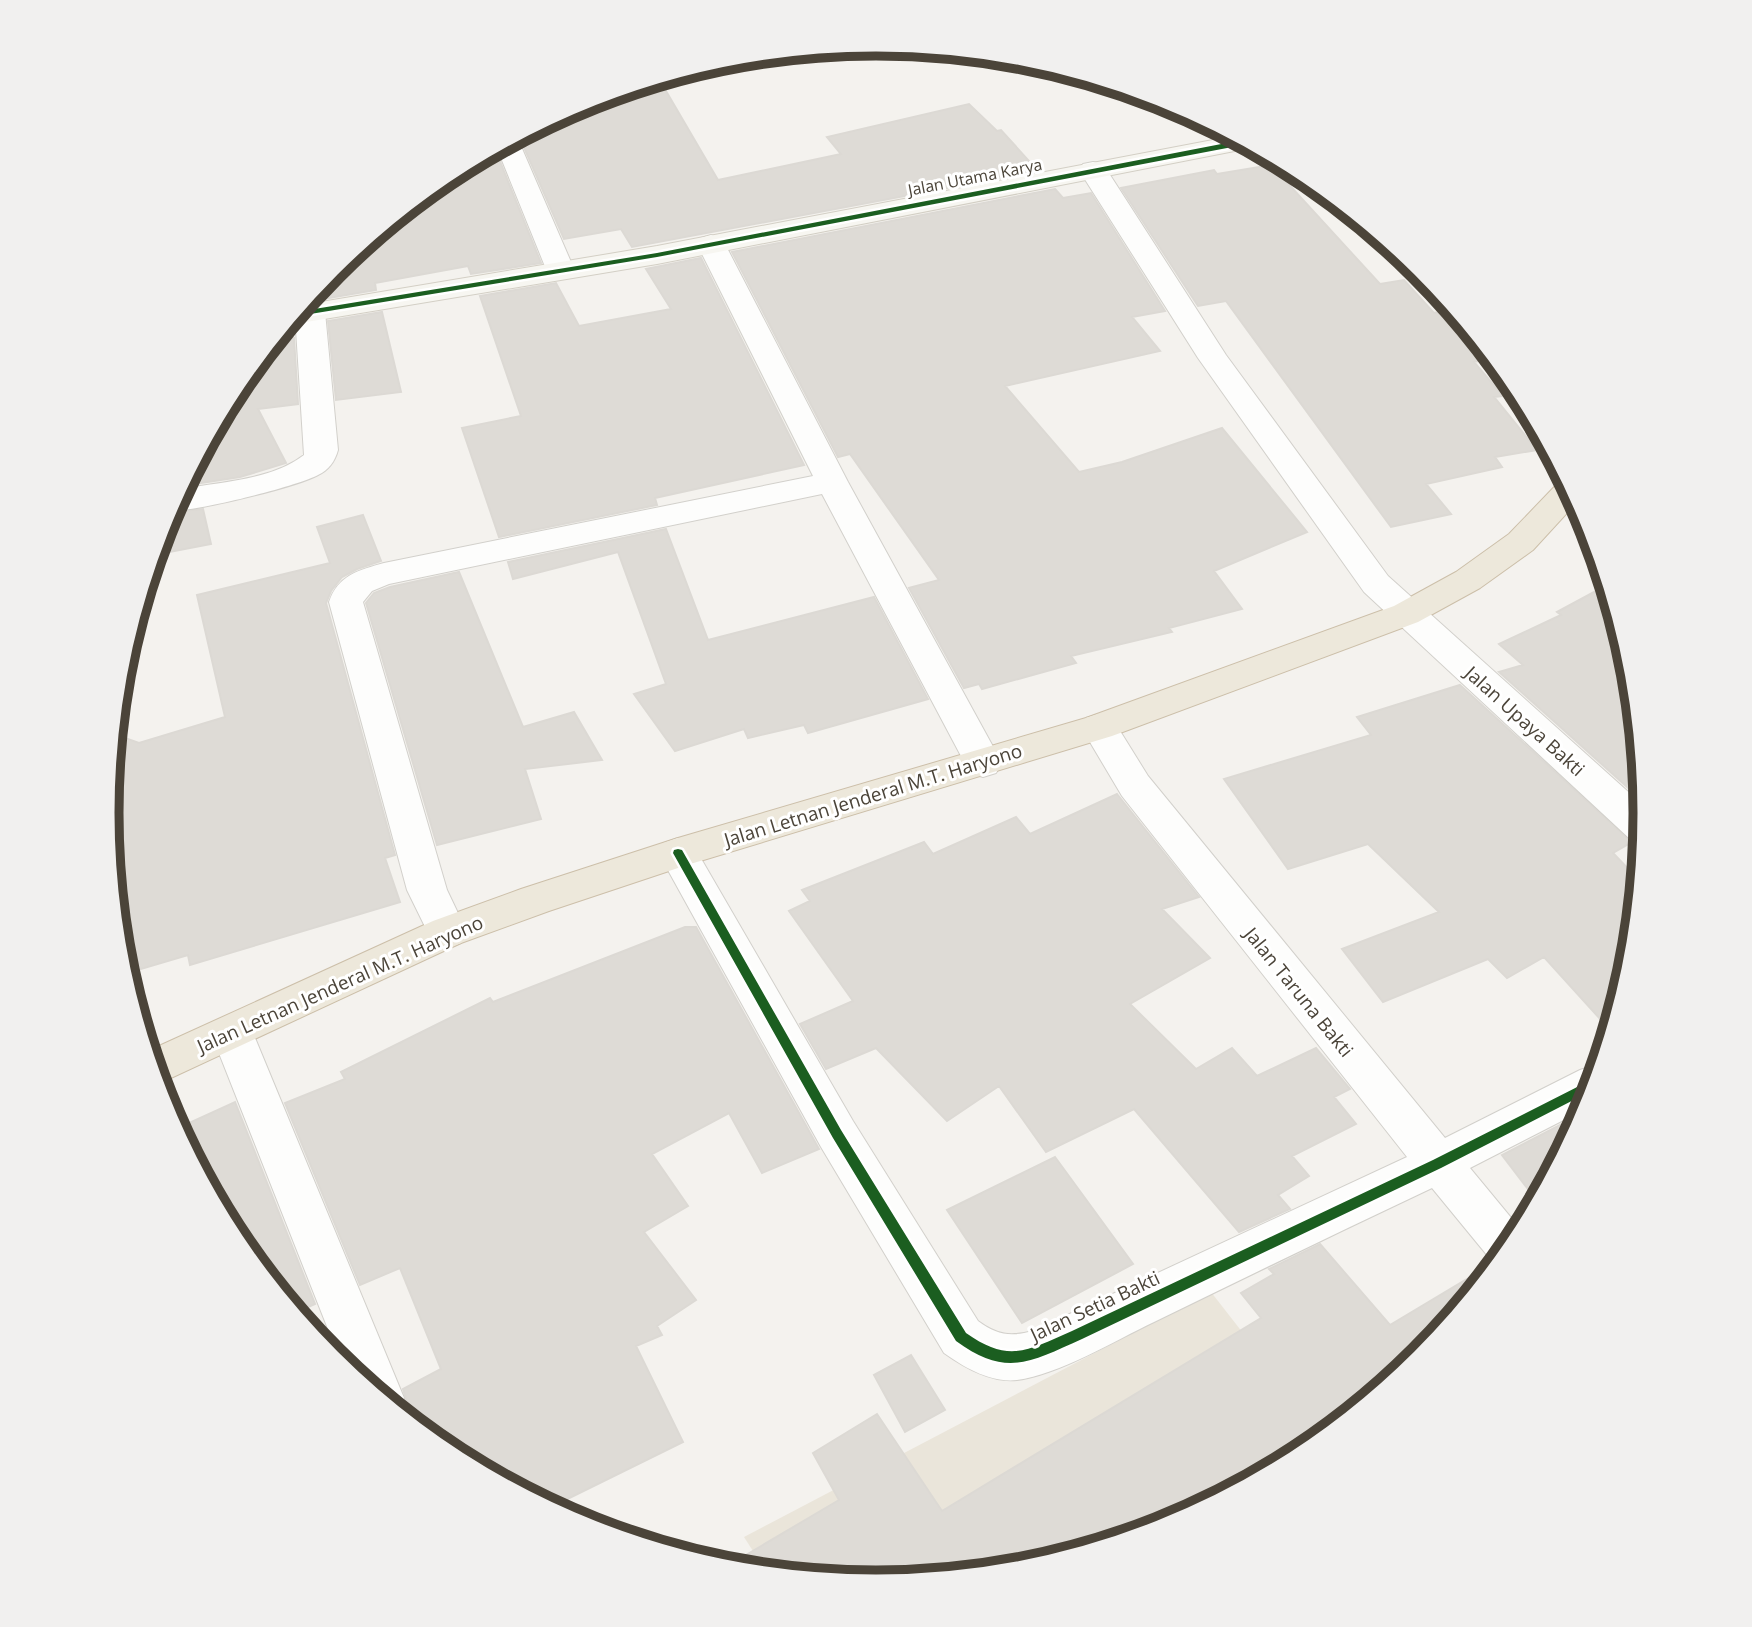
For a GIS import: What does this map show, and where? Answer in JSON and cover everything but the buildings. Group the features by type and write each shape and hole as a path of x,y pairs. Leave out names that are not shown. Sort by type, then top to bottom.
{"highway":[{"name":"Jalan Letnan Jenderal M.T. Haryono","path":"162,1064 447,932 535,900 678,853 983,764 1099,727 1406,614 1468,580 1521,542 1564,497"}],"street":[{"name":"Jalan Utama Karya","path":"307,313 657,255 1231,145"},
{"path":"511,150 560,269"},
{"name":"Jalan Upaya Bakti","path":"1093,170 1213,358 1376,584 1633,819"},
{"path":"711,244 832,482 983,764"},
{"path":"188,498 275,480 308,468 318,460 322,450 303,318"},
{"path":"447,932 428,890 346,602 356,583 384,574 832,482"},
{"name":"Jalan Taruna Bakti","path":"1099,727 1135,786 1501,1241"},
{"name":"Jalan Setia Bakti","path":"678,853 837,1134 961,1337 979,1352 1000,1360 1028,1356 1437,1164 1581,1090"},
{"path":"232,1033 372,1378"}],"shaded area":[{"path":"1211,1292 1317,1428 1255,1470 1218,1489 1114,1533 1024,1556 975,1565 926,1569 826,1569 760,1562 744,1537"}],"cycle path":[{"path":"307,313 657,255 1231,145"},
{"path":"678,853 837,1134 961,1337 991,1355 1005,1358 1031,1354 1077,1335 1437,1164 1581,1090"}]}
